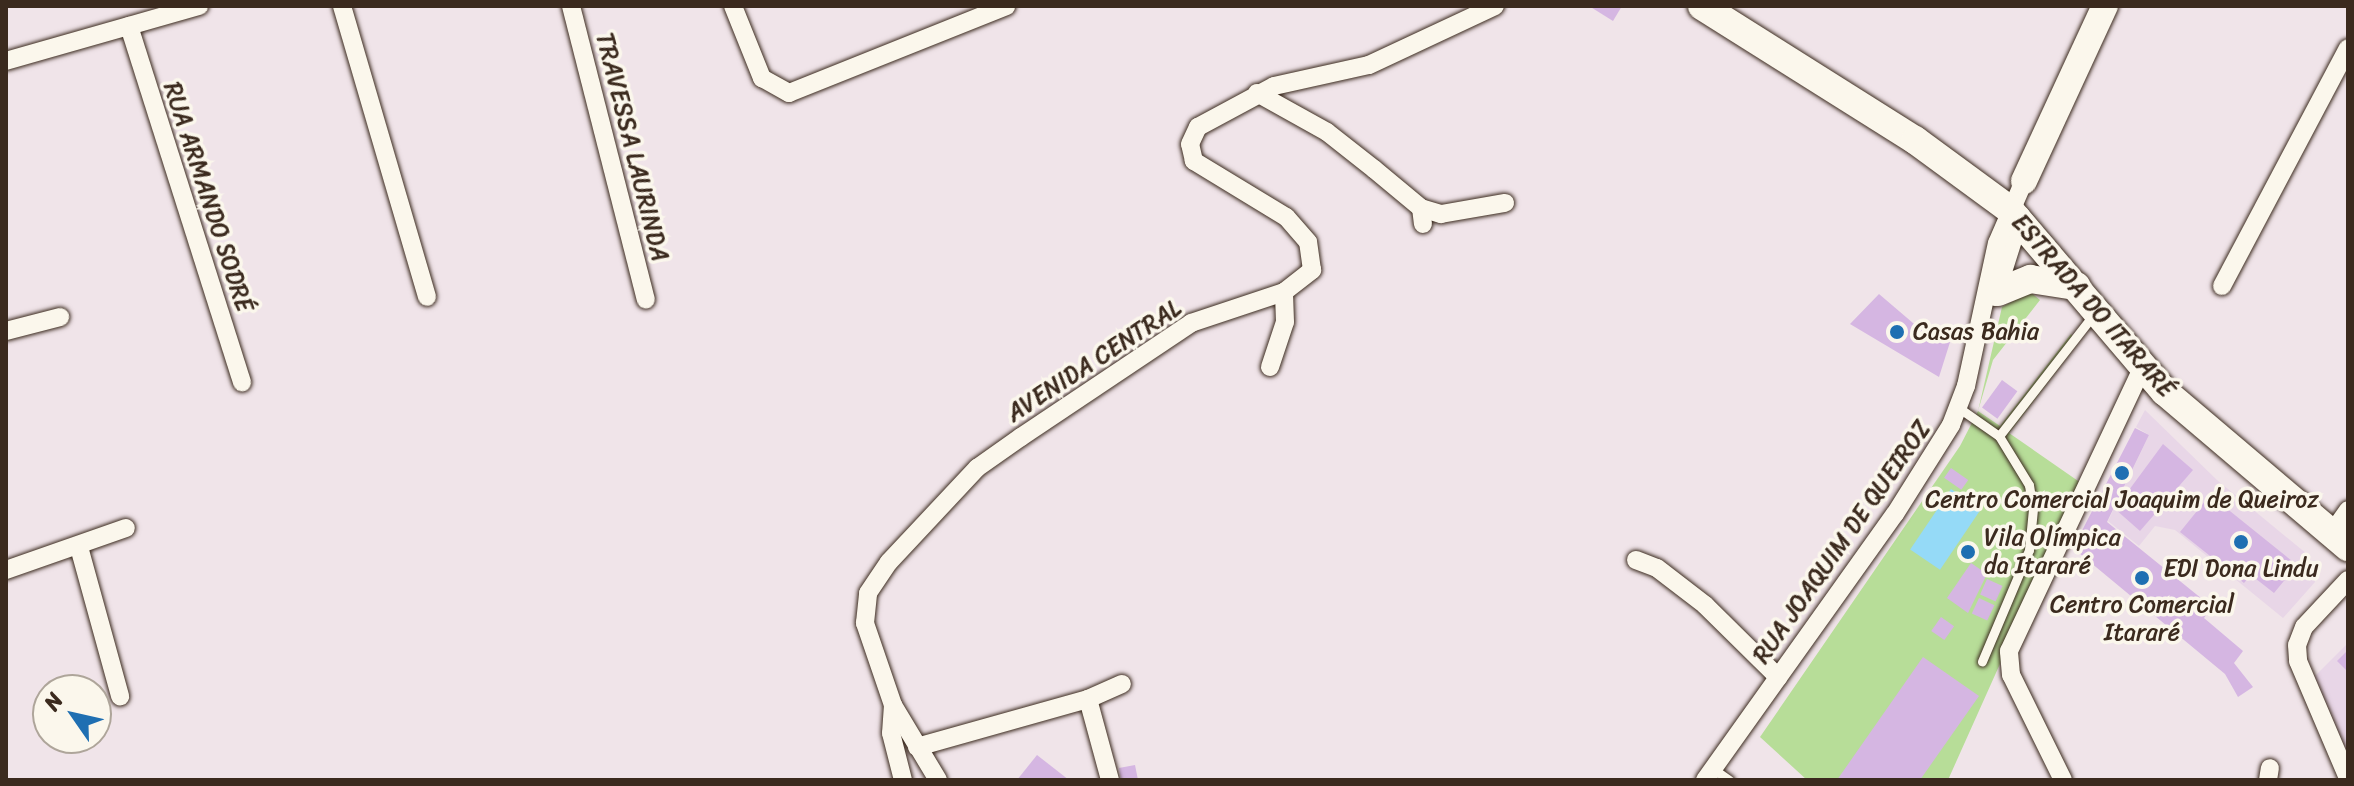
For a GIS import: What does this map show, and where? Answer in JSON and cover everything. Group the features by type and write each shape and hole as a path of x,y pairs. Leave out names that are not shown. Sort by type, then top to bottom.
{"main road":[{"name":"ESTRADA DO ITARARÉ","path":"1702,6 1915,140 2014,214 2142,368 2240,460 2340,540"},
{"path":"1998,292 2030,279 2076,286"}],"street":[{"path":"6,61 199,6"},
{"path":"342,6 427,297"},
{"name":"TRAVESSA LAURINDA","path":"571,6 646,300"},
{"path":"733,6 762,78 789,93 1006,6"},
{"name":"AVENIDA CENTRAL","path":"938,780 893,705 873,656 864,606 889,562 977,468 1191,323 1284,292 1312,270 1308,242 1286,217 1200,168 1191,156 1190,144 1198,127 1257,93 1369,65 1495,6"},
{"path":"2014,214 2024,181 2105,6"},
{"name":"RUA ARMANDO SODRÉ","path":"129,26 242,382"},
{"path":"2222,286 2348,48"},
{"path":"1257,93 1327,132 1422,216 1505,203"},
{"name":"RUA JOAQUIM DE QUEIROZ","path":"1979,314 1998,292 2014,214"},
{"name":"RUA JOAQUIM DE QUEIROZ","path":"1708,774 1913,488 1959,408 1979,314 2014,214"},
{"path":"1270,367 1285,322 1284,292"},
{"path":"6,331 60,317"},
{"path":"2063,780 2011,675 2009,651 2142,368"},
{"path":"2340,540 2348,510"},
{"path":"6,570 79,547 126,528"},
{"path":"79,547 120,696"},
{"path":"1636,560 1657,568 1705,605 1778,677"},
{"path":"2348,580 2304,627 2297,645 2298,661 2348,778"},
{"path":"917,747 1088,699 1122,684"},
{"path":"1088,699 1110,780"},
{"path":"893,705 891,733 903,780"}],"lane":[{"path":"1999,436 2096,311"},
{"path":"1959,408 1999,436 2029,485 2033,528 2021,573 1982,661"},
{"path":"1708,774 1729,780"}],"shaded area":[{"path":"2145,410 2217,480 2307,554 2315,582 2283,618 2175,530 2155,526 2139,546 2108,521 2149,435 2136,427"},
{"path":"2348,643 2348,754 2314,677"}],"green space":[{"path":"2030,292 2040,300 1993,360 1978,411 2002,307"},
{"name":"Vila Olímpica da Itararé","path":"2071,334 2078,343 2009,433 2081,483 1948,780 1807,780 1760,737 1960,446 1978,411 2000,426"}],"water":[{"path":"1951,489 1981,509 1940,570 1910,550"}],"building":[{"path":"1589,6 1622,6 1613,21"},
{"name":"Casas Bahia","path":"1879,294 1913,323 1951,339 1939,377 1850,324"},
{"path":"2002,380 2017,391 1997,419 1982,408"},
{"name":"Centro Comercial Itararé","path":"2135,428 2149,435 2107,522 2212,607 2204,618 2243,651 2234,663 2253,687 2238,697 2225,674 2073,548"},
{"path":"2163,444 2193,470 2140,531 2115,509"},
{"path":"1951,468 1968,480 1961,490 1944,478"},
{"path":"2210,495 2297,565 2274,593 2251,575 2244,583 2180,532"},
{"path":"1971,563 1987,574 1968,613 1947,598"},
{"path":"1987,579 2003,586 1996,601 1980,595"},
{"path":"1979,598 1994,605 1987,621 1972,613"},
{"path":"1941,617 1954,626 1944,640 1931,631"},
{"path":"2348,650 2348,672 2337,661"},
{"path":"1923,657 1979,696 1920,780 1837,780"},
{"path":"1037,755 1069,780 1017,780"},
{"path":"1135,765 1138,780 1121,780 1119,768"}],"place":[{"name":"Casas Bahia","path":"1897,332"},
{"name":"Centro Comercial Joaquim de Queiroz","path":"2122,473"},
{"name":"EDI Dona Lindu","path":"2241,542"},
{"name":"Vila Olímpica da Itararé","path":"1968,552"},
{"name":"Centro Comercial Itararé","path":"2142,578"}]}
